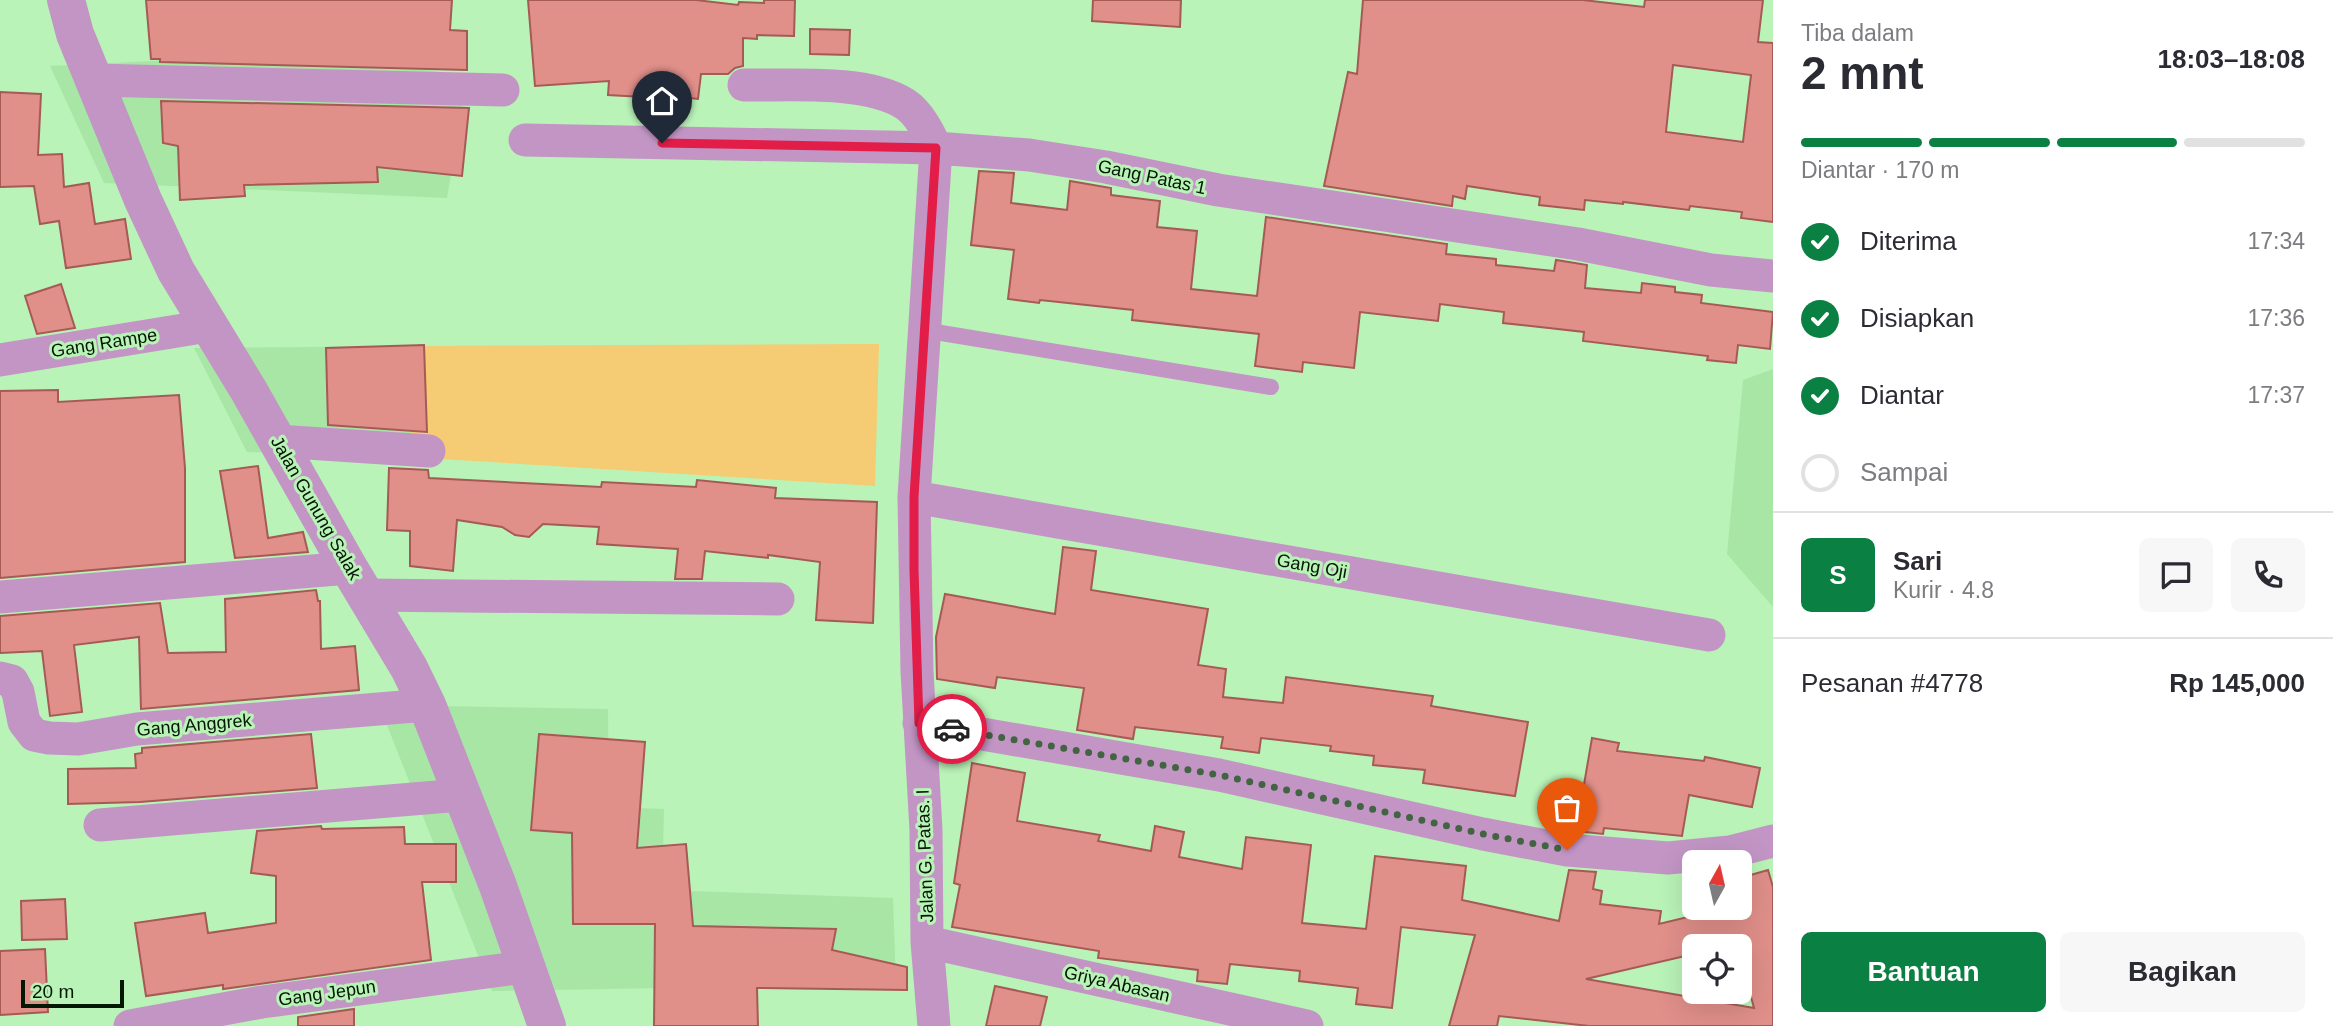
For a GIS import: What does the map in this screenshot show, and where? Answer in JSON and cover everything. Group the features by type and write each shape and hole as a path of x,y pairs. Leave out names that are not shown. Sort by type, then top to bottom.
{"street":[{"name":"Jalan Gunung Salak","path":"66,0 75,34 170,259 409,668 427,705 498,886 524,967 547,1026"},
{"path":"94,80 503,90"},
{"path":"744,85 838,86 880,94 906,105 926,129 936,148"},
{"name":"Gang Patas 1","path":"525,140 936,148 1029,155 1106,166 1218,190 1578,244 1711,270 1773,275"},
{"name":"Jalan G. Patas. I","path":"934,1026 927,942 926,830 919,723 914,497 936,148"},
{"name":"Gang Rampe","path":"0,360 208,326"},
{"path":"277,441 429,451"},
{"name":"Gang Oji","path":"914,497 1709,635"},
{"path":"0,597 358,582 778,599"},
{"name":"Gang Anggrek","path":"0,678 12,681 18,692 24,722 34,735 49,738 78,739 137,729 427,705"},
{"path":"919,723 1219,775 1567,850 1668,858 1730,852 1773,841"},
{"path":"100,825 461,795"},
{"name":"Griya Abasan","path":"927,942 1307,1026"},
{"name":"Gang Jepun","path":"130,1026 262,1002 524,967"}],"lane":[{"path":"923,330 1272,387"}],"shaded area":[{"path":"272,55 347,59 468,76 447,198 104,183 50,66"},
{"path":"879,344 875,486 408,457 420,346"},
{"path":"420,346 408,457 247,452 194,348"},
{"path":"1773,369 1773,607 1727,554 1743,380"},
{"path":"379,705 608,709 609,807 664,809 662,890 893,898 896,984 492,991"}],"building":[{"path":"146,0 452,0 450,30 467,31 467,70 160,62 160,59 151,59"},
{"path":"528,0 696,0 738,5 739,2 795,0 794,36 757,35 757,39 743,38 743,66 728,74 701,74 698,99 643,93 643,97 608,95 609,81 535,86"},
{"path":"1093,0 1181,0 1180,27 1092,21"},
{"path":"1363,0 1583,0 1644,7 1645,0 1763,0 1758,42 1773,43 1773,222 1741,218 1742,212 1690,206 1689,210 1585,200 1584,210 1539,205 1540,197 1467,186 1465,199 1453,196 1452,206 1324,186 1348,72 1357,74","holes":["1673,65 1751,75 1743,142 1666,132"]},
{"path":"810,29 850,30 849,55 810,54"},
{"path":"0,92 41,94 38,155 62,154 64,187 89,183 95,224 125,219 131,259 66,268 59,221 40,224 34,186 0,187"},
{"path":"161,101 469,108 462,176 377,167 378,182 244,185 245,196 180,200 178,146 163,143"},
{"path":"979,171 1014,173 1011,203 1067,210 1070,181 1111,188 1111,195 1160,201 1157,227 1197,231 1191,289 1257,296 1266,217 1447,244 1446,254 1496,259 1496,265 1554,271 1556,260 1587,265 1585,288 1641,293 1642,283 1675,287 1675,292 1702,295 1701,303 1773,312 1770,349 1738,345 1736,363 1707,360 1708,356 1583,341 1584,332 1503,323 1504,312 1440,304 1438,321 1360,312 1354,368 1303,362 1302,372 1255,366 1259,334 1132,320 1133,310 1008,299 1014,250 971,245"},
{"path":"61,284 75,328 37,334 25,296"},
{"path":"424,345 427,432 328,425 326,348"},
{"path":"58,390 58,402 179,395 185,468 185,562 0,578 0,391"},
{"path":"258,466 268,538 303,532 308,552 235,558 220,471"},
{"path":"389,468 428,470 429,478 601,487 602,482 696,487 697,480 776,488 775,498 877,502 873,623 816,620 820,562 705,551 702,579 675,579 678,549 597,544 599,527 543,524 529,537 515,535 502,527 457,520 453,571 410,566 410,531 387,530"},
{"path":"1063,547 1096,551 1091,590 1208,609 1198,665 1226,669 1223,697 1283,703 1286,677 1433,696 1431,706 1528,722 1515,796 1423,783 1425,770 1373,765 1374,756 1330,751 1331,746 1261,738 1259,753 1221,748 1223,737 1135,727 1133,739 1077,730 1084,688 997,677 995,688 937,679 936,637 945,594 1055,614"},
{"path":"316,590 320,601 321,649 355,646 359,690 141,709 139,637 74,645 82,712 50,716 42,651 0,653 0,616 160,603 168,653 226,652 225,599"},
{"path":"311,734 317,788 140,802 68,804 68,769 136,768 135,754 142,753 142,748"},
{"path":"539,734 645,742 637,848 686,844 693,926 836,929 832,950 907,967 907,990 757,988 758,1026 654,1026 655,924 573,924 572,833 531,830"},
{"path":"1592,738 1619,743 1617,751 1704,761 1705,757 1760,768 1752,807 1689,795 1682,836 1604,828 1603,834 1576,831"},
{"path":"972,763 1025,773 1017,821 1100,835 1098,841 1151,851 1155,826 1184,832 1179,857 1242,869 1246,837 1311,845 1302,923 1366,929 1375,856 1466,866 1462,900 1559,921 1569,870 1596,872 1593,889 1602,891 1600,904 1661,911 1659,924 1682,918 1752,920 1752,875 1768,870 1773,887 1773,1026 1589,1026 1499,1016 1497,1026 1449,1026 1475,935 1401,927 1392,1008 1356,1004 1358,988 1299,981 1300,971 1230,964 1227,984 1197,981 1198,970 1098,958 1099,951 952,927 960,885 954,883"},
{"path":"321,826 322,829 404,827 405,844 456,844 456,882 422,882 431,960 223,989 223,985 146,996 135,923 205,913 208,933 276,923 276,876 251,873 257,831"},
{"path":"65,899 67,939 22,940 21,901"},
{"path":"45,949 48,1012 0,1015 0,951"},
{"path":"995,986 1047,997 1040,1026 986,1026"},
{"path":"354,1009 354,1026 298,1026 298,1017"}],"way so far":[{"path":"952,729 1219,775 1567,850"}],"route":[{"path":"662,143 936,148 917,434 914,570 919,723 952,729"}]}
